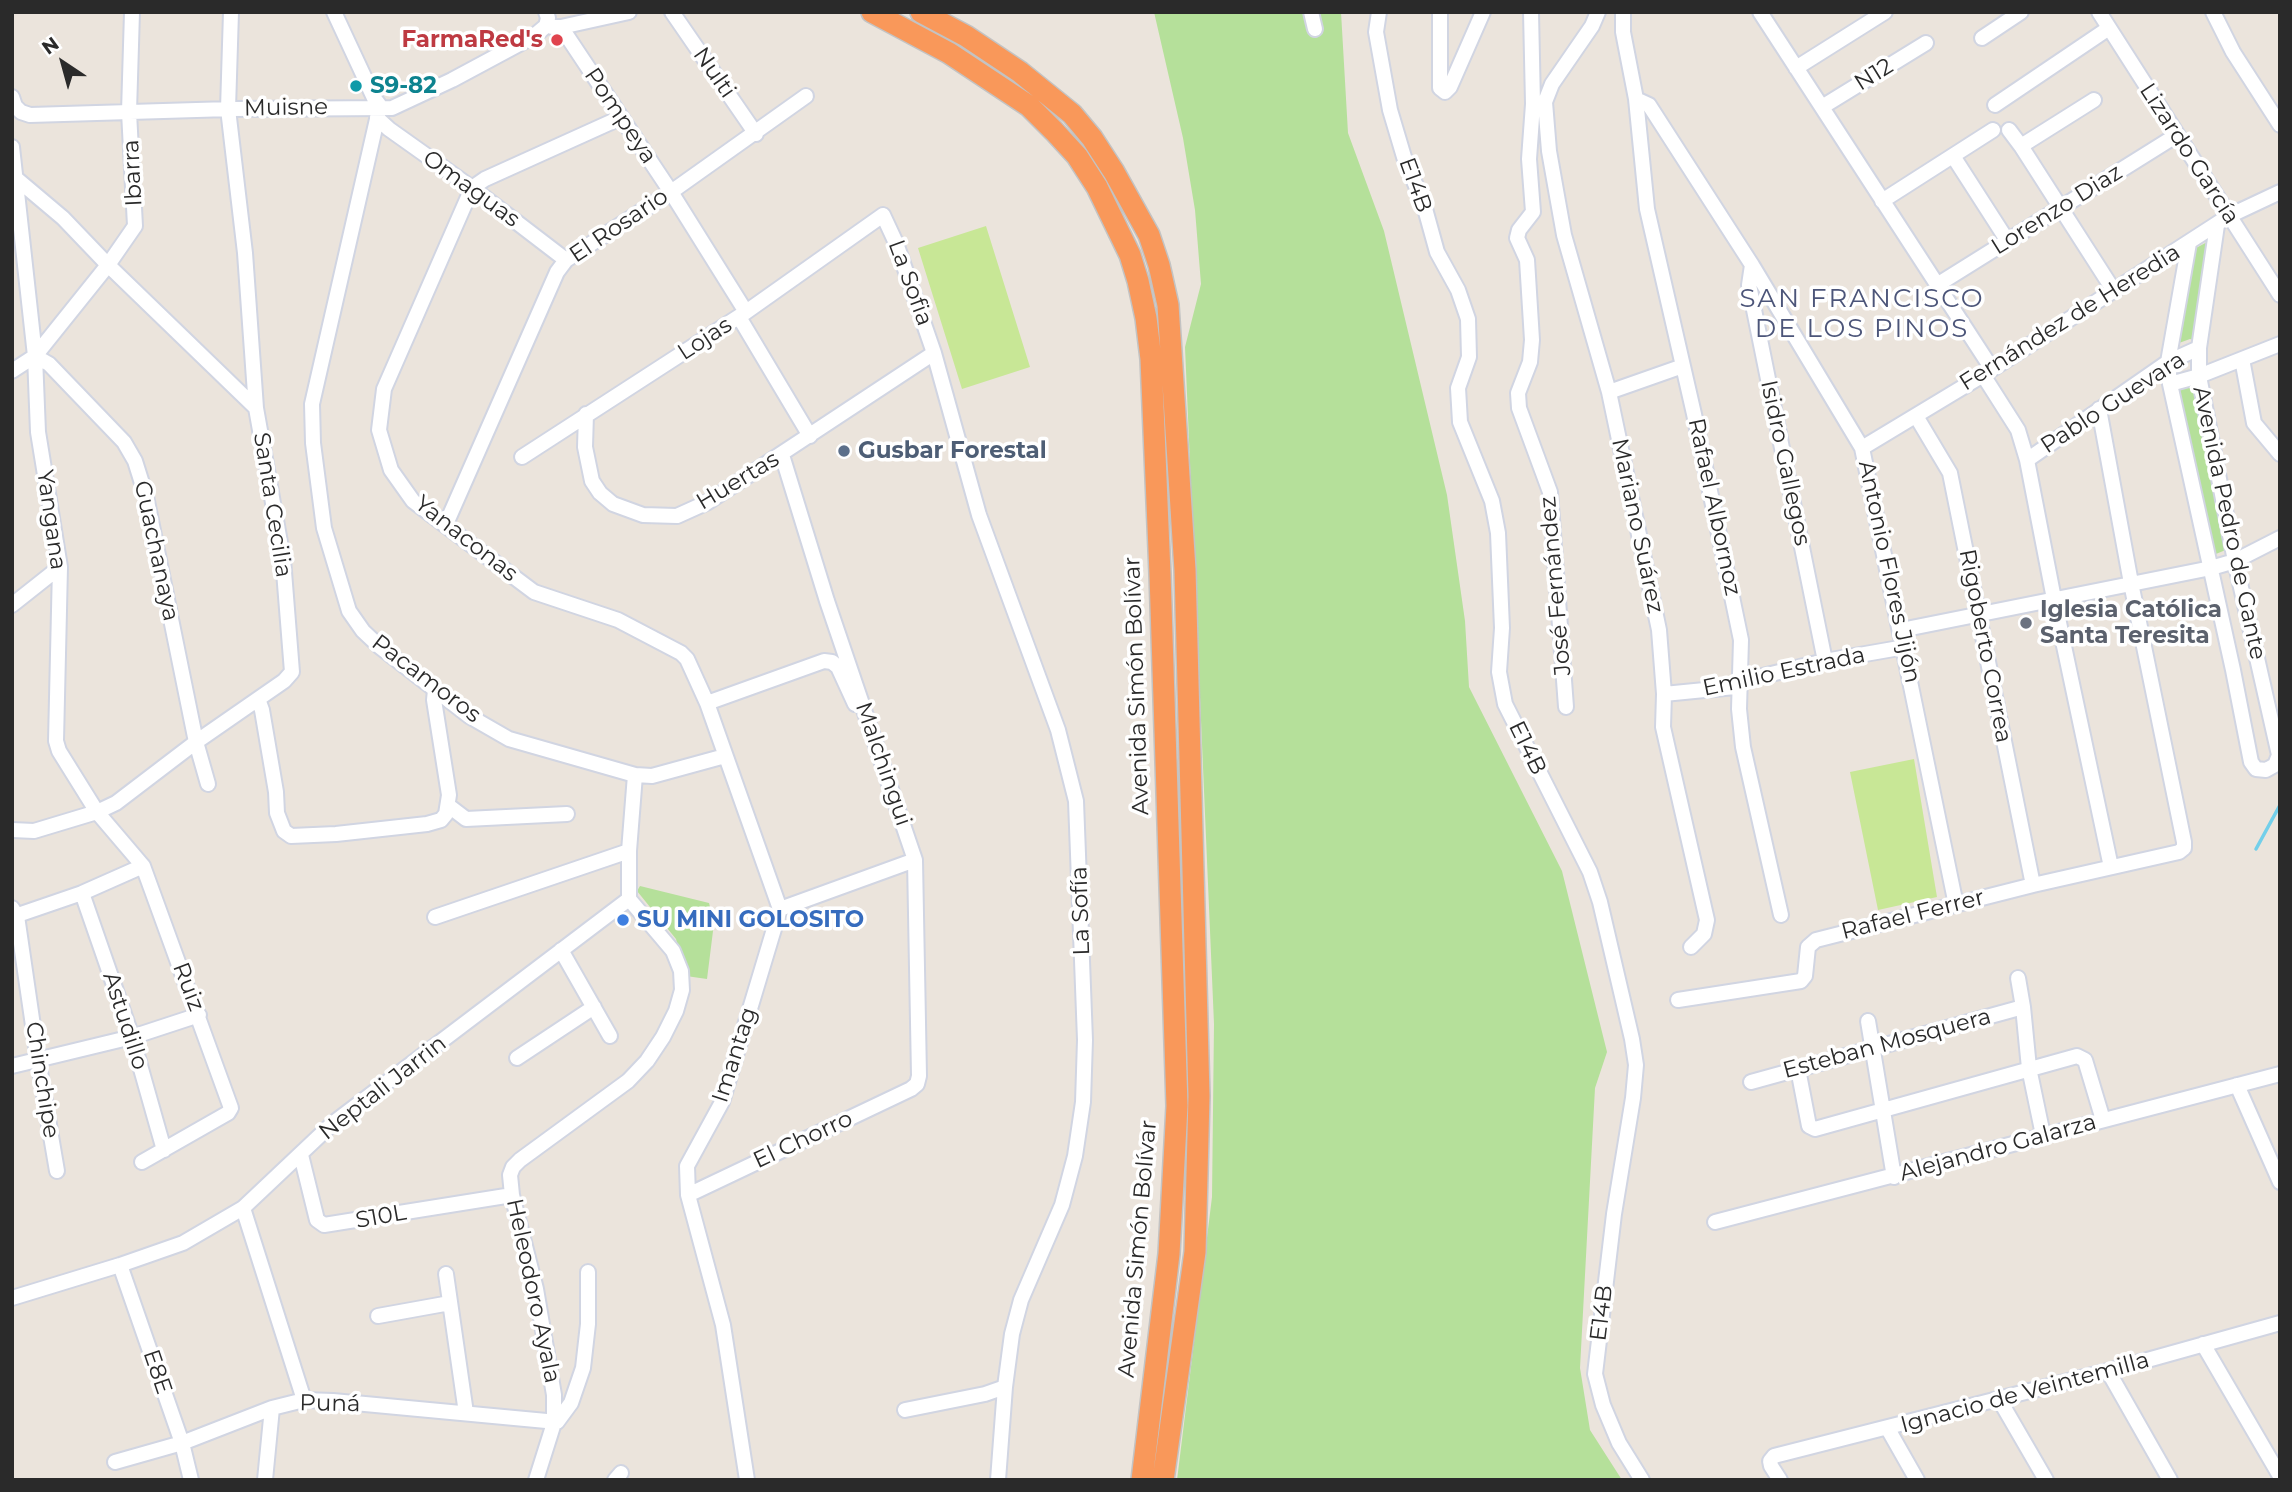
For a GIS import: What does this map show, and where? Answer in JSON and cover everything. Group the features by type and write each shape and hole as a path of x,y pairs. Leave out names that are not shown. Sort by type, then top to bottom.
{"highway":[{"name":"Avenida Simón Bolívar","path":"872,12 960,61 1029,106 1055,131 1077,156 1097,187 1129,254 1146,318 1151,359 1160,574 1177,1106 1169,1254 1142,1480"},
{"path":"921,12 966,36 1020,72 1072,114 1092,138 1114,172 1149,235 1168,304 1185,570 1199,1096 1195,1252 1163,1480"}],"street":[{"name":"Ibarra","path":"12,371 35,356 108,265 135,226 129,112 132,12"},
{"name":"Santa Cecilia","path":"12,830 34,831 97,812 116,803 196,742 284,681 292,672 283,559 257,408 228,109 231,12"},
{"name":"Omaguas","path":"334,12 389,129 566,260"},
{"name":"Muisne","path":"12,97 21,112 30,115 228,109 379,112 405,103 534,36 551,22 629,12"},
{"name":"Nulti","path":"672,12 755,134"},
{"path":"1311,12 1315,29"},
{"name":"E14B","path":"1379,12 1376,32 1390,110 1404,157 1424,205 1437,252 1458,290 1468,319 1469,356 1458,388 1460,422 1492,501 1499,533 1502,628 1499,672 1505,704 1590,872 1600,902 1632,1039 1636,1065 1633,1098 1614,1214 1595,1374 1603,1405 1619,1443 1642,1480"},
{"path":"1440,12 1440,88 1444,92 1450,87 1483,12"},
{"name":"Mariano Suárez","path":"1531,12 1539,103 1564,235 1609,392 1659,630 1664,694 1663,727 1707,920 1704,934 1691,947"},
{"path":"1623,12 1623,32 1636,99"},
{"path":"1760,12 1937,285 2018,430 2027,460 2111,867"},
{"path":"1797,68 1885,12"},
{"path":"1982,38 2021,12"},
{"name":"Lizardo García","path":"2099,12 2177,135 2223,220 2280,295"},
{"path":"2213,12 2233,52 2280,125"},
{"name":"José Fernández","path":"1566,707 1550,492 1519,408 1518,393 1531,362 1532,315 1527,260 1517,238 1519,230 1533,212 1529,159 1539,103 1594,17"},
{"name":"Pompeya","path":"551,22 671,192 743,314 810,436"},
{"path":"1995,105 2109,28"},
{"name":"N12","path":"1822,107 1926,43"},
{"name":"El Rosario","path":"446,524 556,272 566,260 671,192 806,96"},
{"name":"Antonio Flores Jijón","path":"1636,99 1649,105 1752,265 1863,448 1956,905"},
{"name":"Rafael Albornoz","path":"1636,99 1647,209 1684,366 1741,640 1739,709 1743,747 1781,915"},
{"path":"2021,146 2094,100"},
{"name":"Pacamoros","path":"379,112 312,404 313,443 324,528 349,611 363,631 380,647 469,716 509,739 635,775 652,776 725,756"},
{"path":"472,188 485,179 620,118"},
{"path":"1882,201 1993,130"},
{"path":"2009,131 2114,291"},
{"name":"Lorenzo Diaz","path":"1937,285 2177,135"},
{"name":"Yangana","path":"12,148 35,356 38,432 60,568 56,740 59,751 97,812 143,866"},
{"path":"1953,156 2007,240"},
{"path":"14,176 63,218 257,408"},
{"name":"Yanaconas","path":"472,188 384,389 379,430 391,470 413,501 534,592 618,620 681,653 691,667 707,703 725,756"},
{"name":"Fernández de Heredia","path":"1863,448 1987,372 2223,220 2280,192"},
{"name":"Lojas","path":"522,457 743,314 883,215"},
{"name":"La Sofia","path":"883,215 896,243 934,353"},
{"name":"Avenida Pedro de Gante","path":"2189,243 2168,362 2170,384 2251,762 2256,769 2266,770 2275,765 2279,755 2235,561 2199,376 2199,348 2223,220"},
{"name":"Isidro Gallegos","path":"1752,265 1749,285 1825,661"},
{"name":"Pablo Guevara","path":"2170,384 2199,376 2280,344"},
{"name":"Pablo Guevara","path":"2027,460 2168,362 2199,348"},
{"name":"Huertas","path":"586,414 585,447 592,481 600,493 613,503 643,515 677,516 708,502 934,353"},
{"name":"La Sofía","path":"934,353 979,515 1058,730 1076,802 1085,1040 1083,1102 1075,1156 1062,1205 1021,1300 1013,1334 1005,1387 998,1480"},
{"name":"Guachanaya","path":"35,356 49,364 124,442 135,461 146,496 196,742 208,784"},
{"path":"2242,359 2254,423 2280,454"},
{"path":"1609,392 1684,366"},
{"path":"2099,409 2131,583"},
{"name":"Rigoberto Correa","path":"1916,416 1950,473 2033,885"},
{"name":"Malchingui","path":"782,455 827,601 915,860 917,1084"},
{"path":"1902,630 2211,568 2235,561 2278,542"},
{"path":"12,605 60,568"},
{"name":"Rafael Ferrer","path":"1678,1000 1801,981 1805,976 1808,947 1812,941 2033,885 2179,852 2184,848 2185,842 2131,583"},
{"name":"Emilio Estrada","path":"1664,694 1735,687 1825,661 1905,647"},
{"path":"707,703 824,661 832,662 838,667 854,703 865,709"},
{"path":"258,699 276,792 277,813 284,831 290,836 336,834 427,824 441,820 446,814 449,806 435,690"},
{"path":"725,756 780,909 915,860"},
{"path":"629,899 629,852 635,775"},
{"path":"449,806 466,819 567,814"},
{"path":"435,917 629,852"},
{"path":"14,913 82,893 143,866"},
{"name":"Ruiz","path":"143,866 231,1108 228,1114 164,1150"},
{"name":"Astudillo","path":"82,893 132,1037 164,1150"},
{"name":"Neptali Jarrin","path":"12,1298 183,1243 243,1208 332,1124 629,899"},
{"name":"Heleodoro Ayala","path":"536,1480 554,1423 554,1395 543,1325 512,1195 510,1175 513,1167 628,1081 658,1045 676,1011 682,990 681,971 673,951 629,899"},
{"name":"Imantag","path":"747,1480 723,1325 688,1195 687,1166 722,1102 780,909"},
{"name":"Chinchipe","path":"14,913 57,1171"},
{"path":"562,950 610,1036"},
{"path":"2018,978 2029,1068 2043,1135"},
{"path":"517,1058 594,1007"},
{"name":"Esteban Mosquera","path":"1751,1082 2023,1007"},
{"path":"12,1066 132,1037 199,1015"},
{"path":"1868,1021 1894,1177"},
{"path":"1798,1069 1809,1126 1812,1129 2029,1068 2082,1056 2103,1120"},
{"name":"Alejandro Galarza","path":"1716,1222 2280,1074"},
{"name":"El Chorro","path":"688,1195 917,1084"},
{"path":"2237,1085 2280,1181"},
{"path":"142,1163 164,1150"},
{"name":"S10L","path":"301,1155 317,1220 324,1225 512,1195"},
{"path":"243,1208 304,1400"},
{"name":"E8E","path":"120,1265 182,1443 191,1480"},
{"path":"554,1423 561,1420 566,1412 583,1368 588,1325 588,1272"},
{"path":"446,1274 466,1413"},
{"path":"378,1315 450,1303"},
{"name":"Ignacio de Veintemilla","path":"1780,1480 1770,1461 1774,1456 1888,1429 2280,1323"},
{"path":"2203,1344 2280,1476"},
{"path":"2108,1371 2170,1480"},
{"path":"905,1410 985,1394 1005,1387"},
{"path":"1998,1399 2046,1480"},
{"name":"Puná","path":"115,1462 182,1443 272,1408 304,1400 554,1423"},
{"path":"265,1480 272,1408"},
{"path":"1888,1429 1917,1480"}],"green space":[{"path":"1154,12 1341,12 1348,133 1384,231 1447,495 1465,621 1469,687 1562,871 1607,1052 1595,1088 1580,1368 1590,1430 1622,1480 1177,1480 1212,1197 1214,1024 1185,347 1201,284 1195,210 1183,138"},
{"path":"986,226 1030,367 962,389 918,248"},
{"path":"2211,240 2197,341 2190,339 2179,343 2196,248"},
{"path":"2197,384 2228,549 2211,556 2179,388"},
{"path":"1914,759 1937,897 1878,910 1850,772"},
{"path":"640,886 709,903 714,923 707,979 686,976 676,939 637,891"}],"waterway":[{"path":"2256,849 2280,805"}],"place":[{"name":"FarmaRed's","path":"557,40"},
{"name":"S9-82","path":"356,86"},
{"name":"Gusbar Forestal","path":"844,451"},
{"name":"Iglesia Católica Santa Teresita","path":"2026,623"},
{"name":"SU MINI GOLOSITO","path":"623,920"}],"district":[{"name":"SAN FRANCISCO DE LOS PINOS","path":"1862,314"}]}
